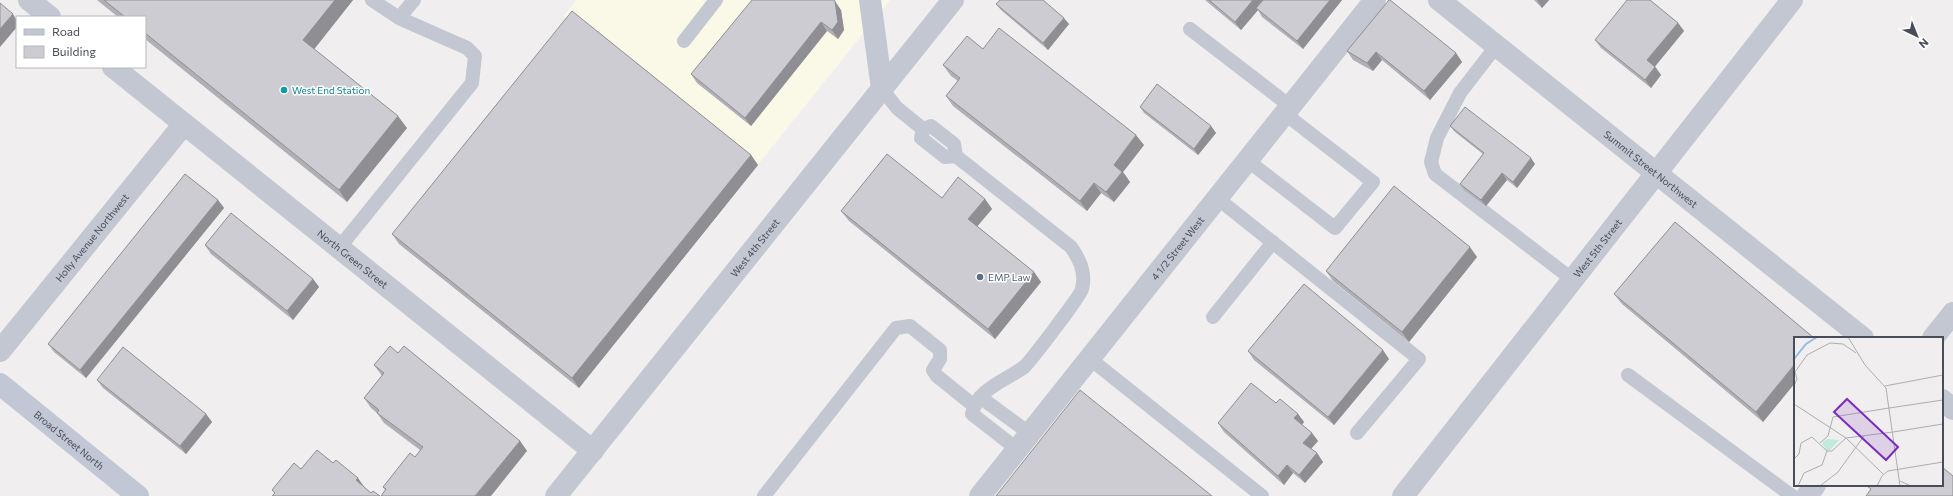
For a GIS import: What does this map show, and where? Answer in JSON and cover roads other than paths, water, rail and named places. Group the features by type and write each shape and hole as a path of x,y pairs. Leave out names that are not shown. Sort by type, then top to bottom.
{"main road":[{"name":"Broad Street North","path":"0,384 138,496"}],"street":[{"path":"29,0 49,16"},
{"path":"870,0 882,89"},
{"name":"West 4th Street","path":"556,496 954,0"},
{"name":"4 1/2 Street West","path":"980,496 1375,0"},
{"name":"Summit Street Northwest","path":"1439,0 1658,173 1862,337"},
{"name":"West 5th Street","path":"1403,496 1658,173 1792,0"},
{"name":"North Green Street","path":"114,68 593,451"},
{"name":"Holly Avenue Northwest","path":"0,351 184,124"},
{"path":"1934,337 1953,313"},
{"path":"1943,401 1953,409"},
{"path":"1807,496 1815,486"}],"lane":[{"path":"339,248 472,83 475,56 467,48 399,18 372,0"},
{"path":"399,18 414,0"},
{"path":"684,40 716,0"},
{"path":"1190,29 1373,182 1335,228 1247,160"},
{"path":"1497,45 1460,93 1438,138 1431,162 1435,174 1573,280"},
{"path":"882,89 897,108 923,129 931,126 954,144 956,156 1071,247 1078,257 1084,273 1082,291 1025,366 988,389 975,405"},
{"path":"1217,198 1419,358 1358,433"},
{"path":"1213,317 1273,242"},
{"path":"764,496 896,328 910,326 940,350 940,359 933,370 937,376 1023,441"},
{"path":"1090,358 1262,496"},
{"path":"1628,375 1792,496"},
{"path":"975,405 1023,441"}],"place":[{"name":"West End Station","path":"284,90"},
{"name":"EMP Law","path":"980,277"}]}
